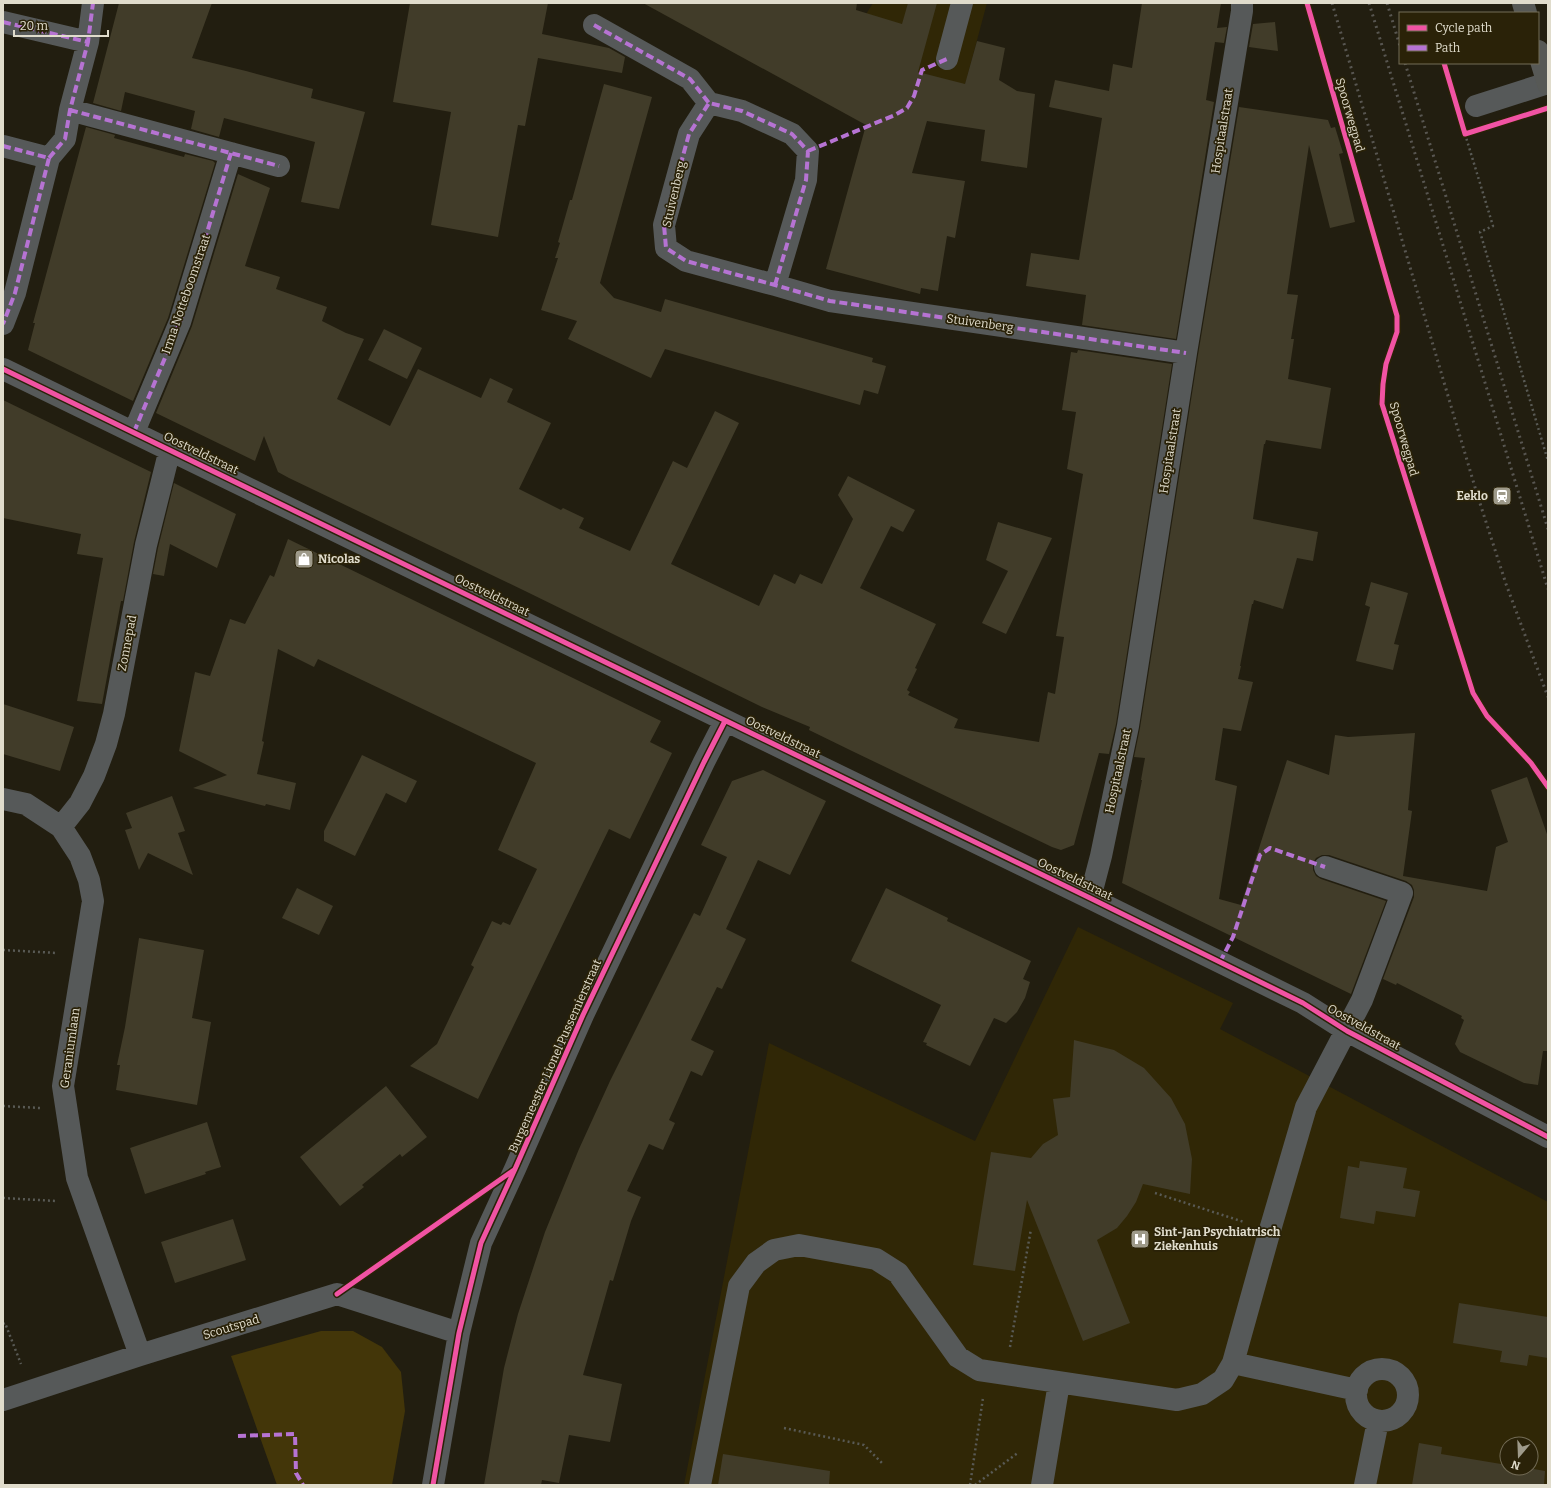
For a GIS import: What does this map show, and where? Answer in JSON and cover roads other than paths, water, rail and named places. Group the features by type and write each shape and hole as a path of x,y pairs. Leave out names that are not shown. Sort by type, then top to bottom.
{"main road":[{"path":"1539,54 1548,83"}],"street":[{"path":"3,324 15,293 49,158 65,139 70,110 88,42 93,3"},
{"path":"946,59 962,3"},
{"name":"Hospitaalstraat","path":"1090,898 1101,856 1128,726 1186,353 1242,11 1242,3"},
{"path":"3,22 88,42"},
{"path":"594,25 690,79 709,103 742,111 792,134 808,151 806,180 775,285"},
{"path":"1476,106 1548,83"},
{"name":"Stuivenberg","path":"709,103 689,134 664,225 666,248 686,260 830,301 1186,353"},
{"path":"70,110 279,166"},
{"path":"3,146 49,158"},
{"name":"Irma Notteboomstraat","path":"134,432 180,322 231,153"},
{"name":"Oostveldstraat","path":"3,369 170,449 1303,1003 1347,1031 1548,1137"},
{"name":"Zonnepad","path":"61,827 80,803 94,776 106,744 114,714 146,545 170,449"},
{"name":"Burgemeester Lionel Pussemierstraat","path":"433,1485 459,1333 481,1243 583,1015 725,721"},
{"name":"Geraniumlaan","path":"3,799 26,804 61,827 80,856 89,880 93,902 62,1086 77,1178 140,1355"},
{"path":"700,1485 740,1286 756,1264 774,1250 799,1245 876,1259 898,1273 958,1357 979,1370 1177,1400 1202,1394 1223,1380 1233,1363 1306,1107 1362,1000 1402,893 1325,867"},
{"name":"Scoutspad","path":"3,1400 140,1355 337,1294 459,1333"},
{"path":"1233,1363 1357,1390"},
{"path":"1390,1370 1404,1381 1408,1389 1406,1407 1394,1419 1378,1421 1363,1413 1359,1406 1357,1390 1365,1376 1372,1371 1390,1370"},
{"path":"1042,1485 1059,1383"},
{"path":"1365,1485 1378,1421"}],"railway":[{"path":"1332,3 1477,494 1506,584 1548,697"},
{"path":"1369,3 1548,589"},
{"path":"1387,3 1399,43"},
{"path":"1405,64 1548,529"}],"place":[{"name":"Eeklo","path":"1502,496"},
{"name":"Nicolas","path":"304,559"},
{"name":"Sint-Jan Psychiatrisch Ziekenhuis","path":"1140,1239"}]}
